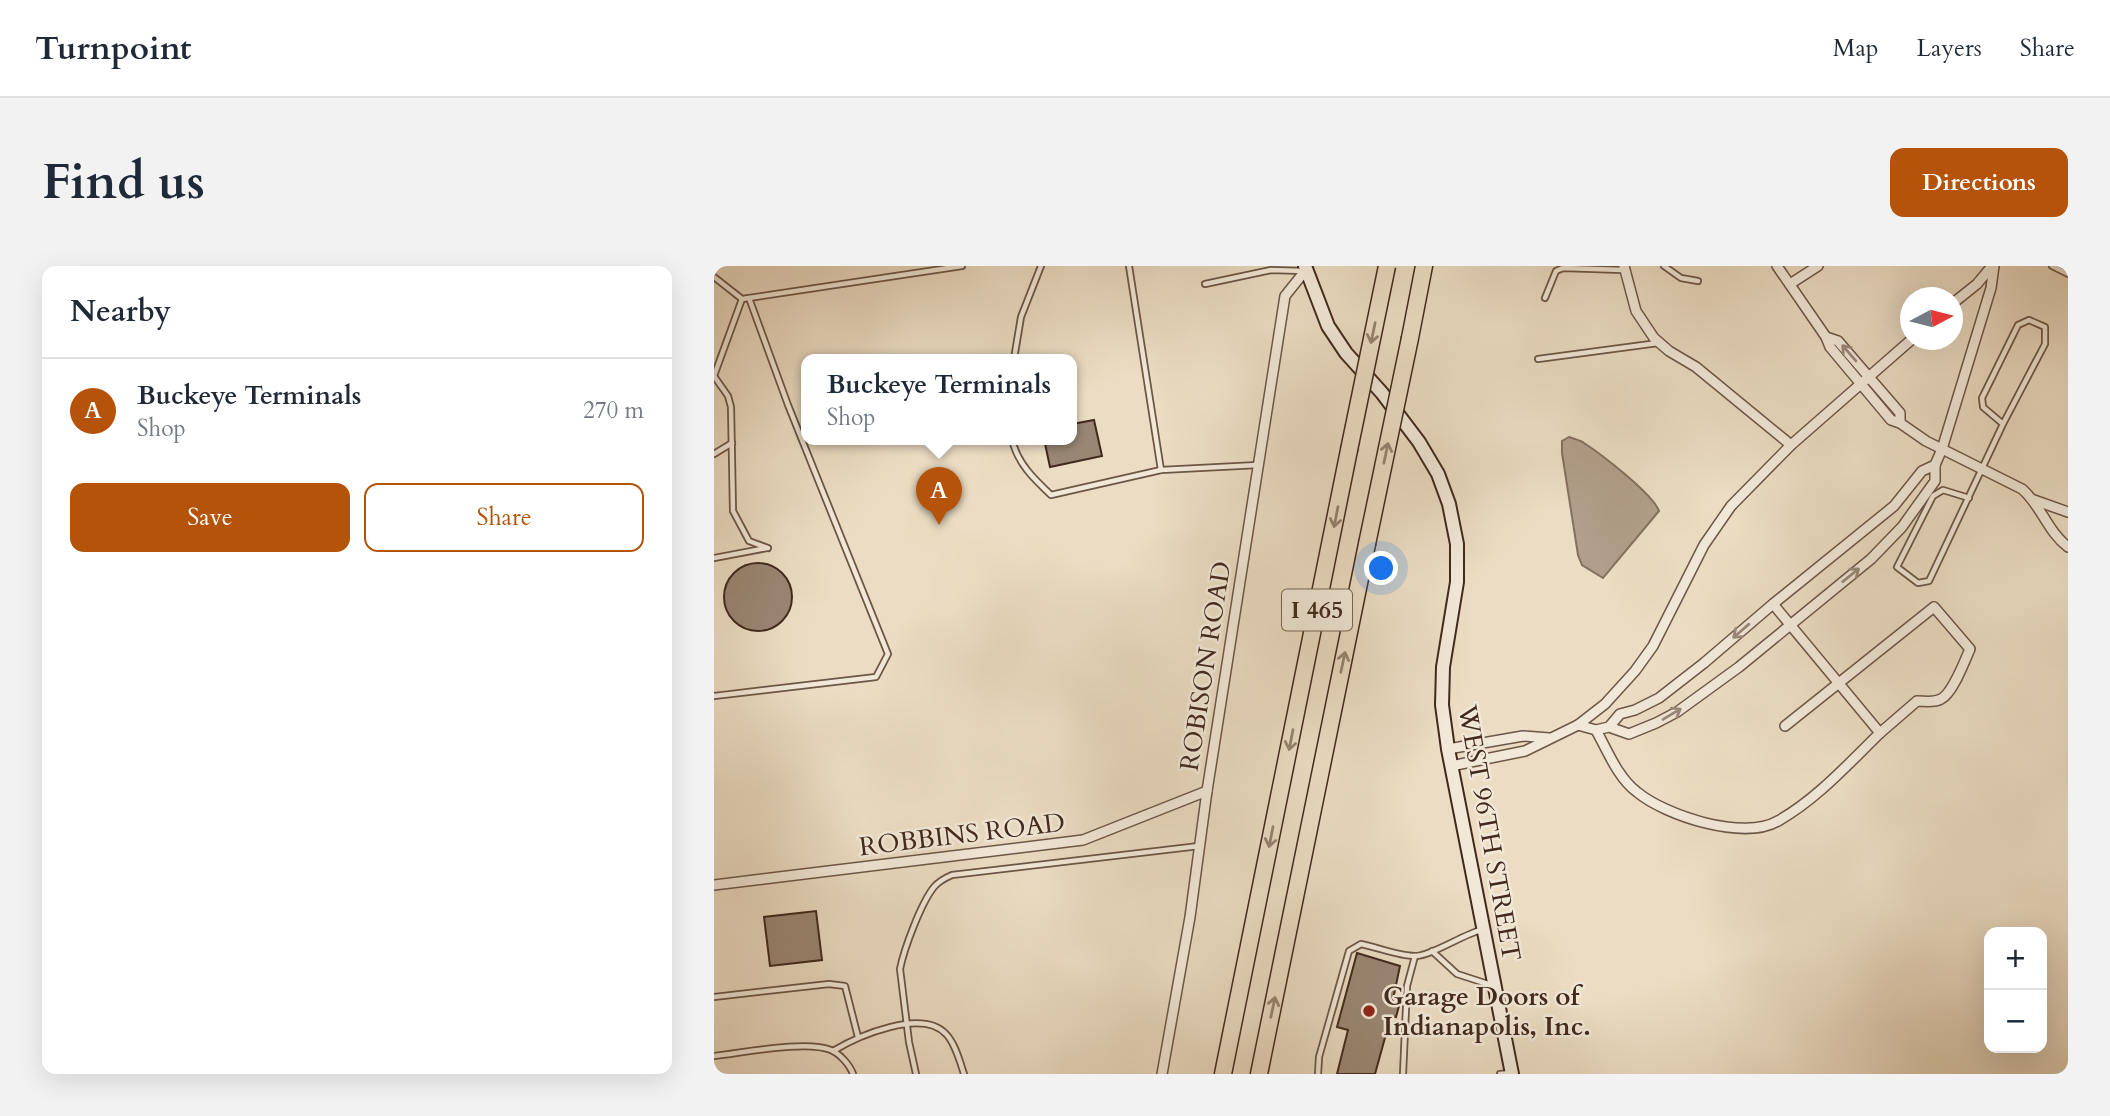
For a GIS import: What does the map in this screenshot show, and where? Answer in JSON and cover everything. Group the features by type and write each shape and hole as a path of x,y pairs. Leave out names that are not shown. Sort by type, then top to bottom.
{"highway":[{"name":"I 465","path":"1223,1074 1387,266"},
{"name":"I 465","path":"1259,1074 1424,266"}],"street":[{"path":"1777,266 1826,337 1830,348 1891,420 1900,422 1926,442 2022,489 2035,500 2068,512"},
{"path":"1790,284 1818,266"},
{"path":"1963,295 1993,266"},
{"path":"1578,725 1596,730 1609,727 1629,734 1667,718 1739,667 1871,559 1902,527 1935,481 1935,465 1991,288 1993,266"},
{"name":"ROBISON ROAD","path":"1162,1074 1189,917 1285,296 1305,268"},
{"name":"WEST 96TH STREET","path":"1305,268 1328,326 1346,353 1382,393 1419,442 1438,474 1449,504 1457,544 1457,582 1443,667 1442,705 1451,766 1495,986 1508,1074"},
{"path":"1624,268 1636,311 1659,343 1696,367 1791,446"},
{"path":"1826,337 1838,341 1900,414 1900,422"},
{"path":"1451,766 1525,751 1578,725 1605,704 1653,646 1714,528 1731,506 1791,446 1900,349"},
{"path":"1609,727 1620,714 1659,698 1704,663 1894,506 1922,471 1935,465"},
{"path":"2035,500 2036,508 2052,531 2068,547"},
{"path":"1773,604 1880,733"},
{"path":"1596,730 1614,764 1634,791 1667,811 1728,827 1757,829 1777,822 1816,795 1917,701 1942,699 1949,692 1970,649 1934,607 1785,726"},
{"path":"1448,749 1523,736 1551,738"},
{"name":"ROBBINS ROAD","path":"714,885 1083,840 1207,791"}],"lane":[{"path":"714,276 742,299 962,266"},
{"path":"1015,354 1021,317 1041,266"},
{"path":"1129,266 1161,470"},
{"path":"1664,266 1681,278 1698,281"},
{"path":"2052,266 2068,274"},
{"path":"1205,284 1262,269 1305,268"},
{"path":"1545,298 1556,271 1563,268 1624,268"},
{"path":"714,285 724,283"},
{"path":"749,298 801,437"},
{"path":"714,558 768,548 748,541 733,511 731,407 728,396 714,376 742,299"},
{"path":"1969,498 1943,490 1933,496 1897,567 1918,583 1929,581 1983,469 2003,424 2045,344 2045,327 2029,320 2018,325 1982,398 1983,407 2003,424"},
{"path":"1538,359 1659,343"},
{"path":"714,454 733,442"},
{"path":"714,696 876,677 888,654 804,445"},
{"path":"1013,445 1027,472 1051,495 1161,470 1259,465"},
{"path":"916,1074 901,987 902,959 925,901 943,878 1199,846"},
{"path":"1318,1074 1319,1058 1349,951 1361,944 1415,956 1433,951 1465,934 1484,930"},
{"path":"1433,951 1457,974 1495,986"},
{"path":"1403,1074 1407,986 1415,956"},
{"path":"714,997 829,984 845,986 858,1037"},
{"path":"833,1051 869,1032 927,1024 948,1035 964,1074"},
{"path":"714,1056 812,1046 833,1051 850,1067 853,1074"}],"shaded area":[{"path":"1569,437 1582,442 1614,465 1647,495 1659,511 1603,578 1582,565 1578,555 1562,453 1562,441"}],"building":[{"path":"1094,420 1102,456 1050,467 1045,445 1077,445 1077,423"},
{"path":"765,563 786,578 792,590 790,610 782,621 765,631 751,631 734,621 726,610 724,590 734,573 745,565"},
{"path":"816,911 822,960 770,966 764,917"},
{"name":"Garage Doors of Indianapolis, Inc.","path":"1357,953 1400,966 1392,1004 1399,1006 1396,1017 1391,1016 1375,1074 1337,1074 1348,1030 1337,1027"}],"place":[{"name":"Buckeye Terminals","path":"939,525"},
{"name":"Garage Doors of Indianapolis, Inc.","path":"1369,1011"}]}
